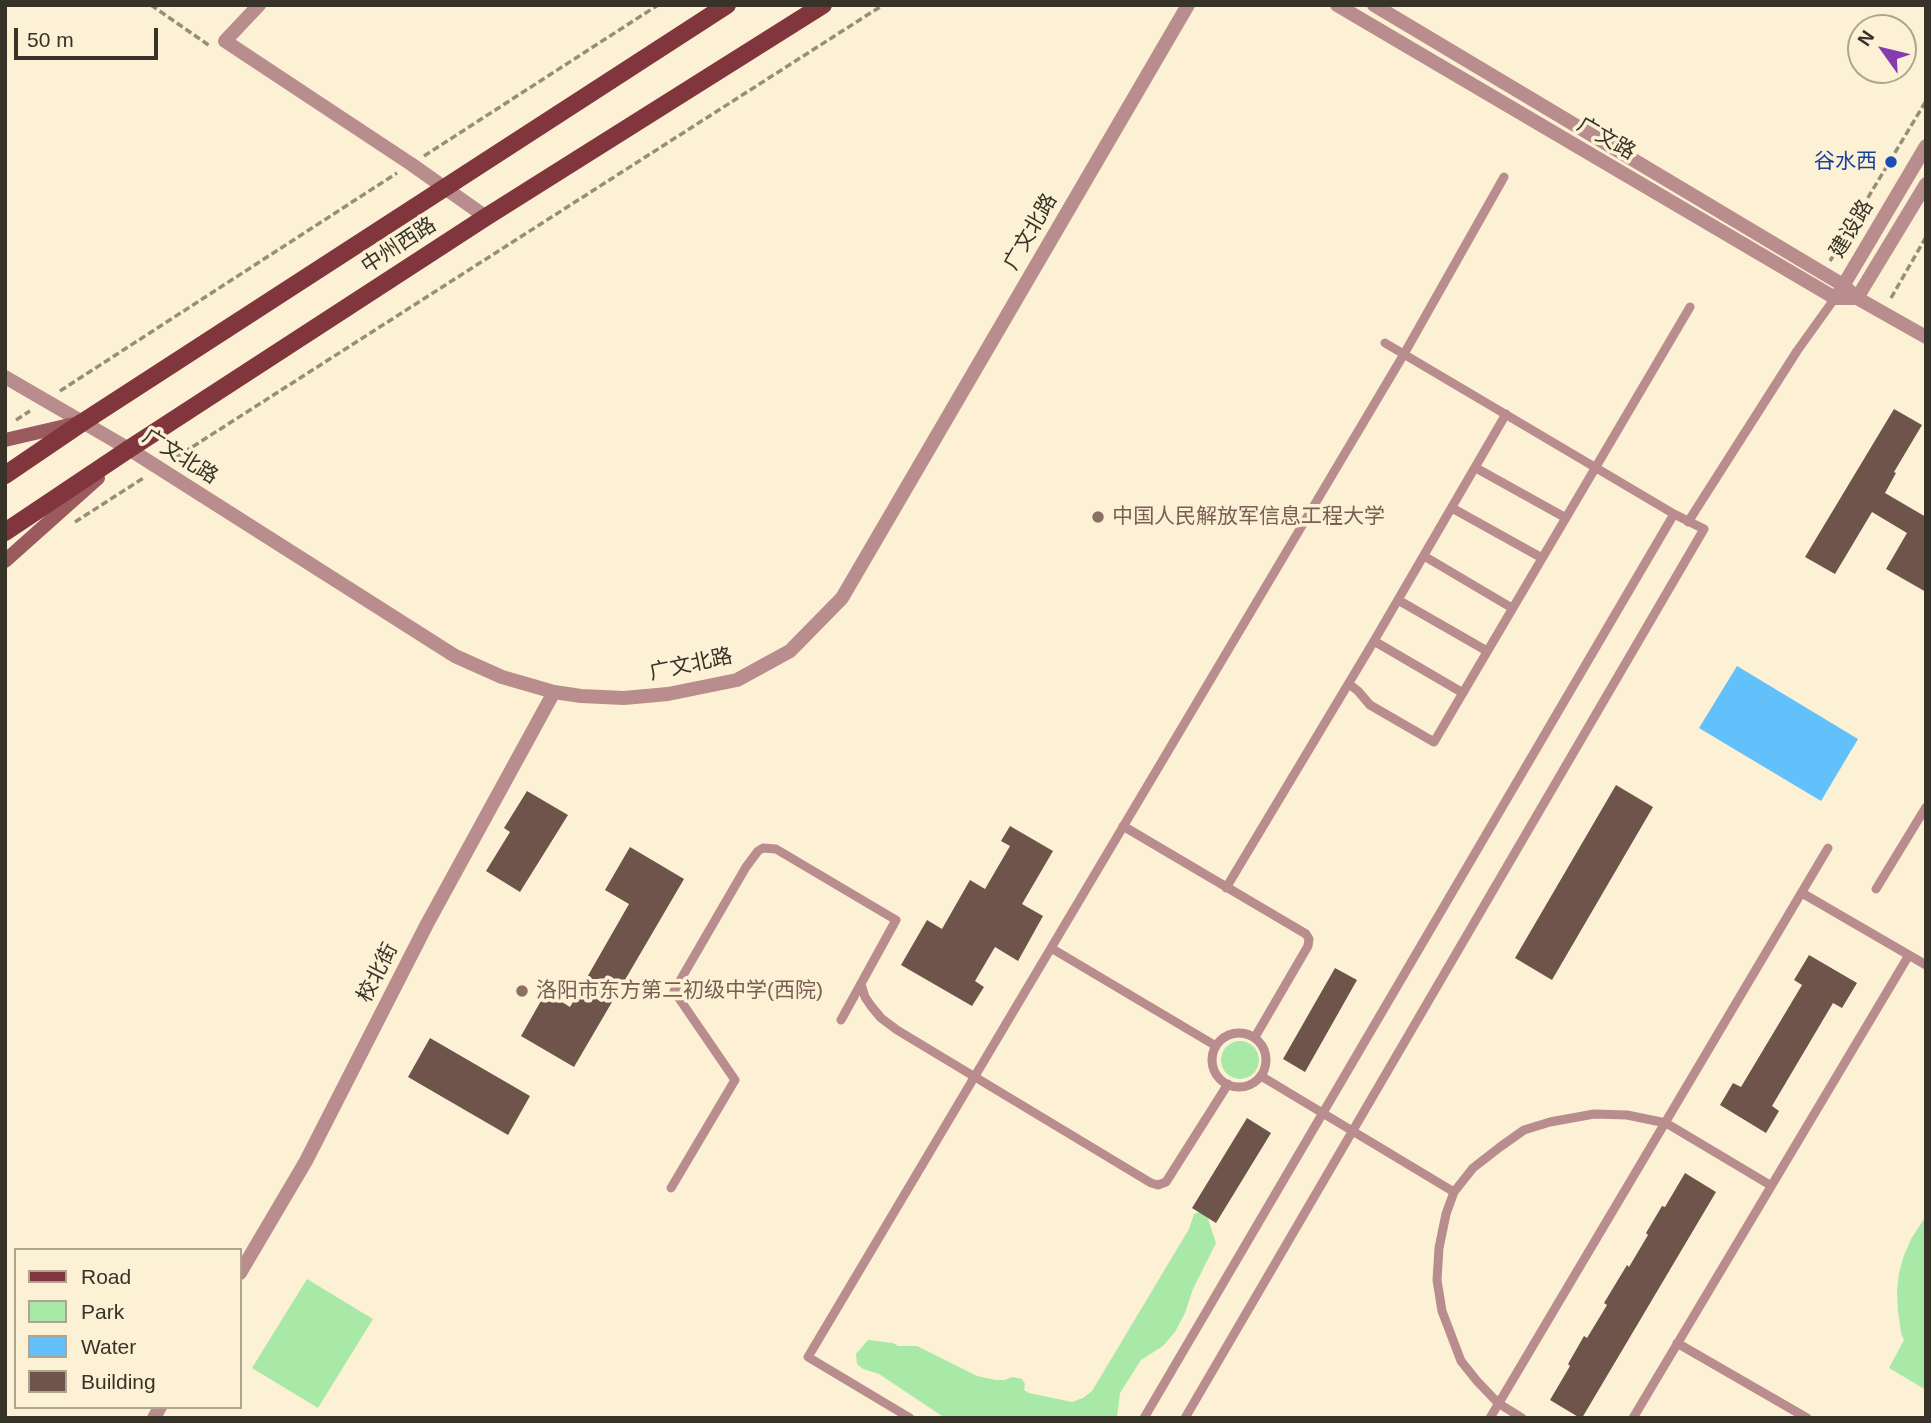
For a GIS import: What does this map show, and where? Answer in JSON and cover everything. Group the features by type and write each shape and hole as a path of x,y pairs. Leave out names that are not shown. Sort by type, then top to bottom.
{"main road":[{"name":"中州西路","path":"5,475 727,5"},
{"name":"中州西路","path":"5,532 486,217 823,5"},
{"path":"5,440 83,422"},
{"path":"5,561 129,449"}],"street":[{"path":"259,5 225,41 486,217"},
{"name":"广文北路","path":"5,377 129,449 455,656 502,677 554,692 624,698 668,694 737,680 790,651 842,598 1188,5"},
{"name":"广文路","path":"1337,5 1835,298 1857,298"},
{"name":"广文路","path":"1374,5 1843,285 1857,298 1926,337"},
{"name":"建设路","path":"1835,298 1926,146"},
{"name":"建设路","path":"1857,298 1926,184"},
{"name":"校北街","path":"242,1270 306,1161 427,924 554,692"}],"lane":[{"path":"910,1418 808,1357 1404,354 1504,177"},
{"path":"1688,522 1797,351 1835,298"},
{"path":"1349,684 1370,705 1433,742 1690,307"},
{"path":"1185,1418 1704,529 1674,514 1385,343"},
{"path":"1226,888 1349,684 1506,414"},
{"path":"1476,468 1566,518"},
{"path":"1452,508 1542,558"},
{"path":"1144,1418 1674,514"},
{"path":"1424,556 1512,608"},
{"path":"1398,600 1487,651"},
{"path":"1374,641 1463,693"},
{"path":"1876,889 1926,807"},
{"path":"1123,826 1306,934 1309,939 1308,946 1255,1037"},
{"path":"671,1188 735,1080 674,991 758,851 763,848 776,849 896,920 841,1020"},
{"path":"1490,1418 1828,848"},
{"path":"1802,892 1926,965"},
{"path":"1051,948 1216,1046"},
{"path":"1633,1418 1909,955"},
{"path":"860,984 865,997 881,1018 921,1045 1158,1185 1166,1182 1228,1084"},
{"path":"1238,1032 1255,1037 1265,1051 1265,1068 1261,1076 1255,1082 1237,1087 1221,1080 1213,1064 1216,1046 1222,1039 1238,1032"},
{"path":"1261,1076 1454,1192"},
{"path":"1522,1418 1498,1403 1461,1361 1442,1311 1437,1280 1439,1248 1446,1214 1454,1192 1474,1168 1524,1130 1594,1114 1628,1115 1666,1123 1770,1185"},
{"path":"1677,1343 1807,1418"}],"path":[{"path":"151,5 212,48"},
{"path":"16,420 658,5"},
{"path":"71,525 883,5"},
{"path":"1823,273 1926,100"},
{"path":"1883,312 1926,237"}],"green space":[{"path":"1240,1041 1253,1047 1259,1060 1253,1073 1240,1079 1227,1073 1221,1060 1227,1047"},
{"path":"1206,1213 1216,1243 1175,1332 1163,1346 1141,1360 1120,1393 1117,1418 945,1418 879,1374 857,1364 856,1354 868,1340 898,1346 917,1346 977,1376 996,1380 1013,1377 1022,1379 1024,1390 1029,1393 1072,1402 1083,1398 1092,1391 1189,1229 1194,1214"},
{"path":"1926,1216 1926,1390 1889,1368 1904,1340 1898,1311 1899,1273 1911,1239"},
{"path":"307,1279 373,1319 318,1408 252,1368"}],"water":[{"path":"1737,666 1858,739 1821,801 1699,728"}],"building":[{"path":"1894,409 1922,425 1894,472 1896,473 1885,493 1926,517 1926,592 1886,569 1907,533 1872,512 1835,574 1805,557"},
{"path":"1616,785 1653,807 1552,980 1515,958"},
{"path":"527,791 568,815 520,892 486,871 510,832 504,828"},
{"path":"1010,826 1053,851 1022,904 1043,916 1018,961 995,947 975,981 984,987 972,1006 901,965 927,920 942,929 970,880 985,889 1010,846 1001,841"},
{"path":"630,847 684,879 574,1067 521,1036 546,992 570,1007 629,904 605,890"},
{"path":"1809,955 1857,983 1842,1008 1833,1003 1772,1106 1779,1111 1766,1133 1720,1105 1733,1083 1741,1087 1802,985 1794,980"},
{"path":"1335,968 1357,980 1305,1072 1283,1059"},
{"path":"430,1038 530,1096 508,1135 408,1077"},
{"path":"1247,1118 1271,1133 1216,1223 1192,1208"},
{"path":"1685,1173 1716,1192 1580,1418 1550,1400 1584,1336 1587,1338 1607,1305 1604,1303 1627,1265 1629,1267 1662,1206 1665,1207"}],"place":[{"name":"谷水西","path":"1891,162"},
{"name":"中国人民解放军信息工程大学","path":"1098,517"},
{"name":"洛阳市东方第二初级中学(西院)","path":"522,991"}]}
